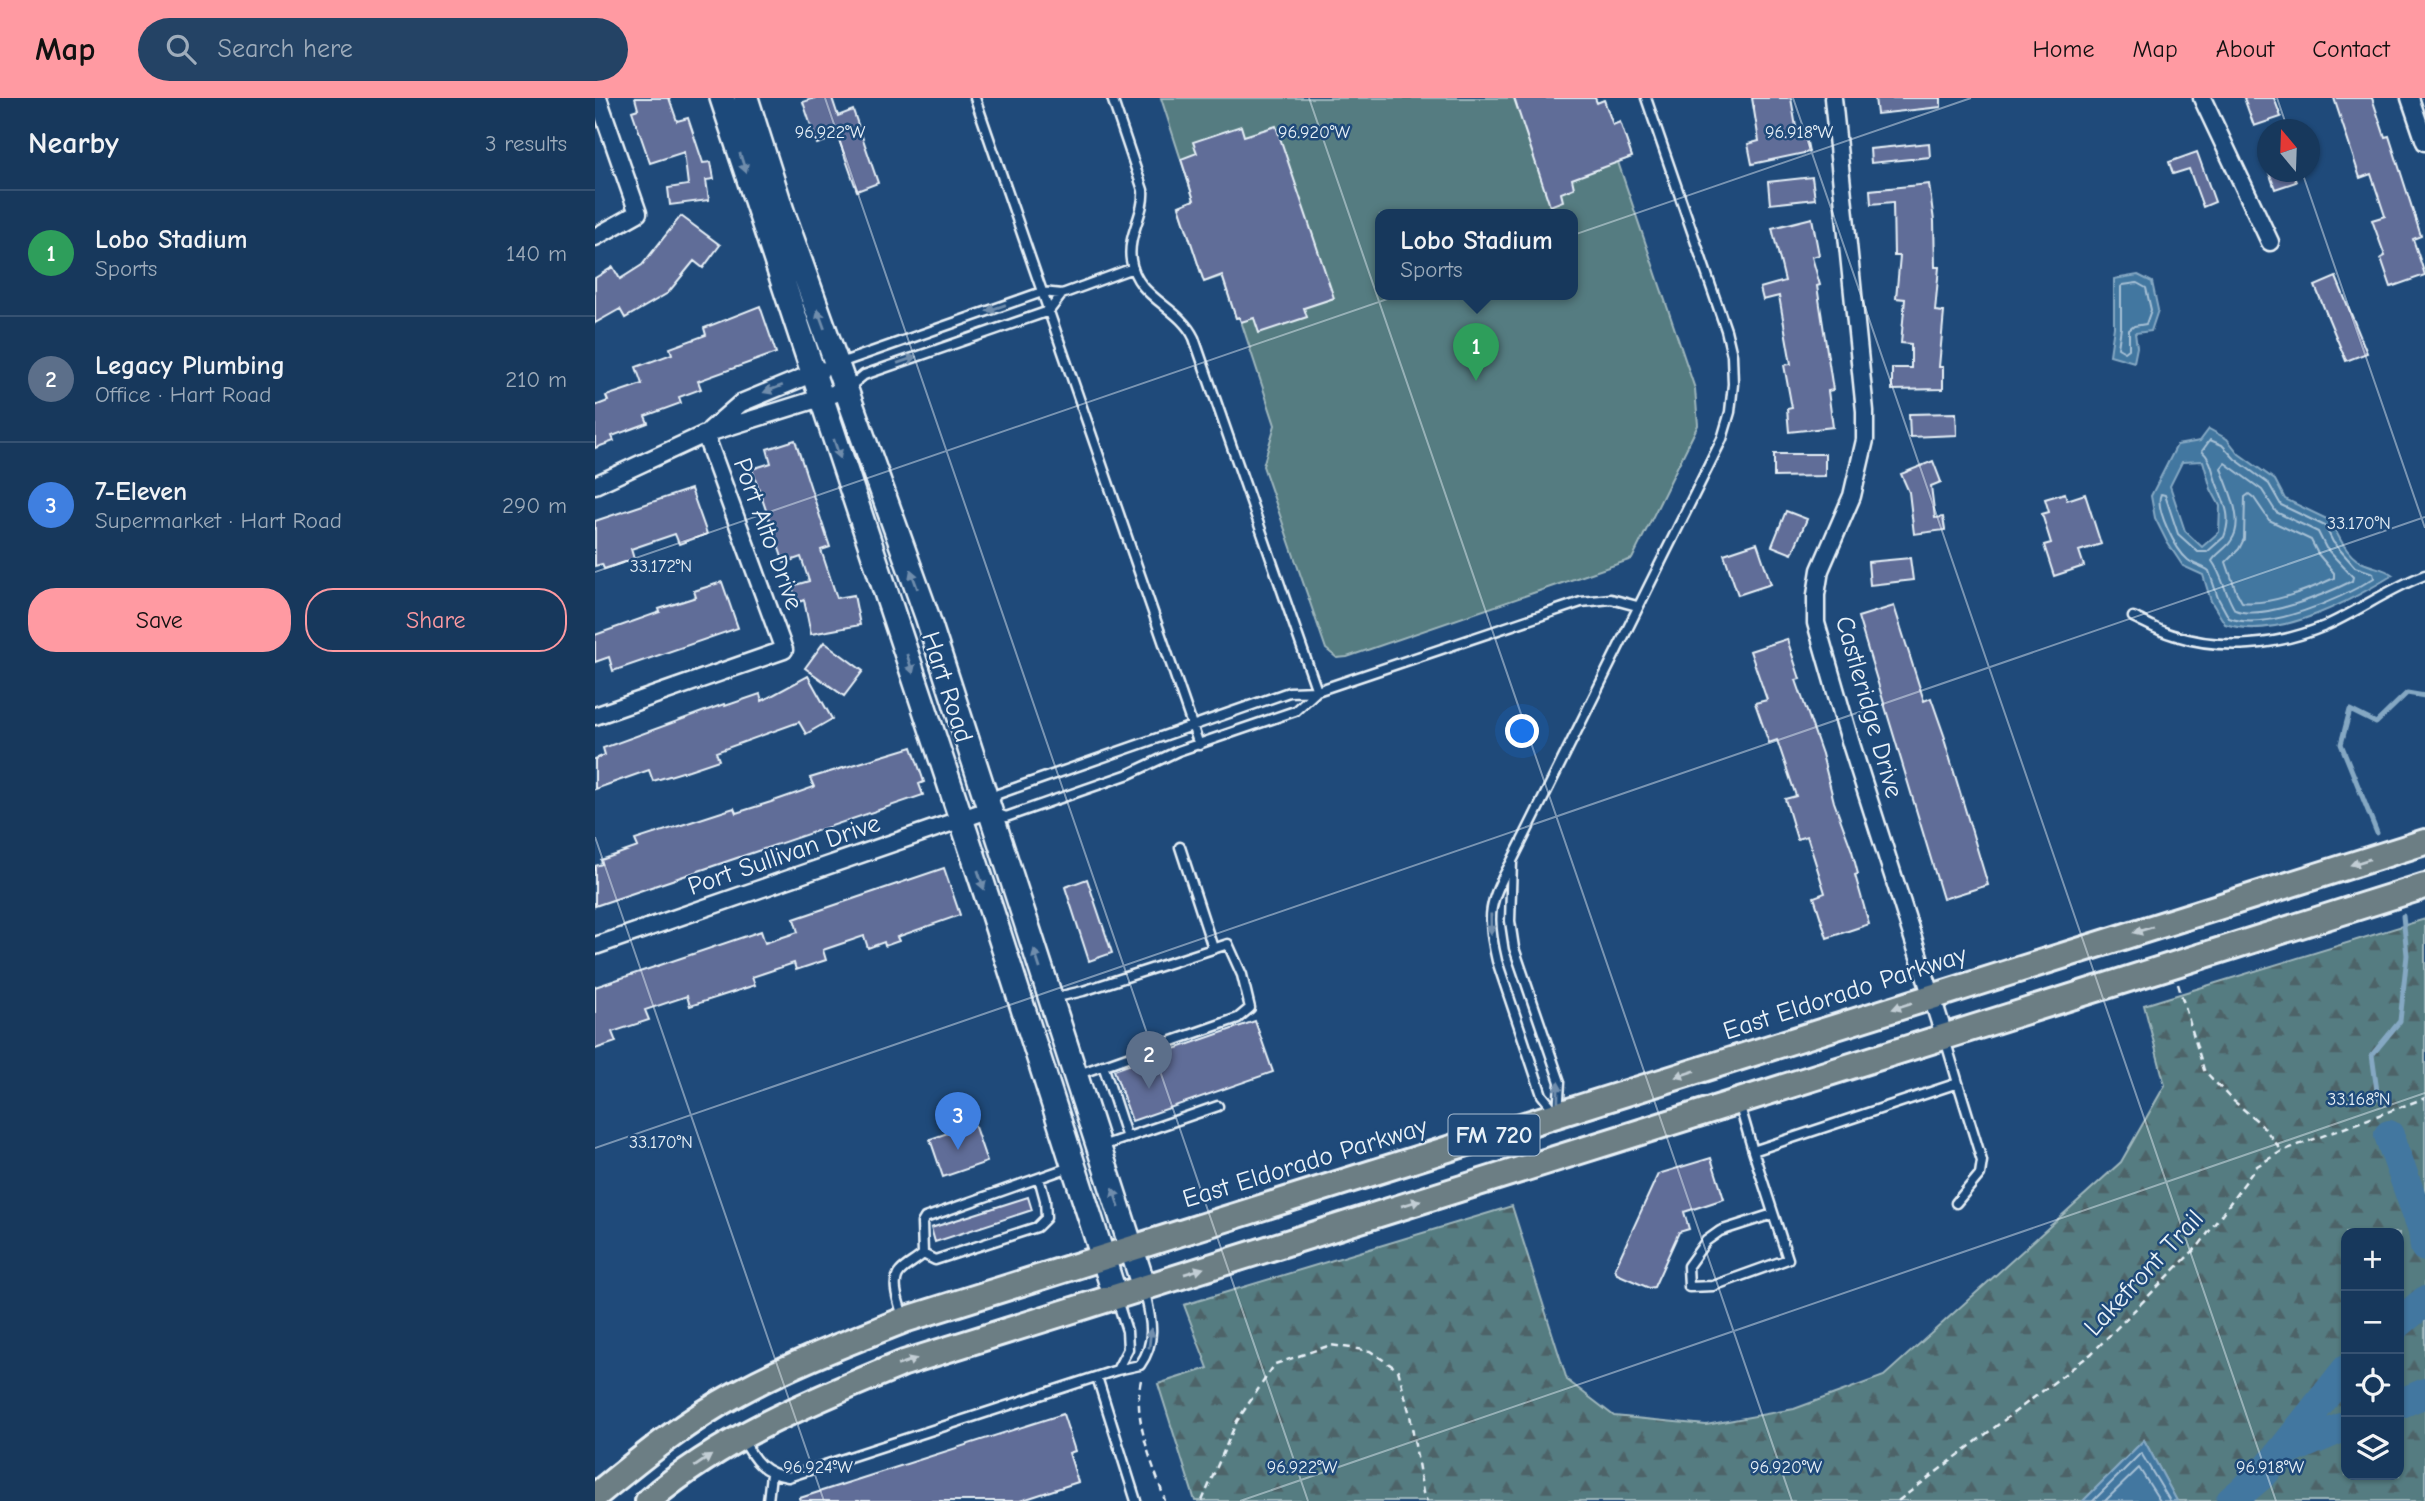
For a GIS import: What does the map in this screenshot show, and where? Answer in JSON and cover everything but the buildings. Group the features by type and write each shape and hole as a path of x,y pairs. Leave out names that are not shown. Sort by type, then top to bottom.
{"main road":[{"name":"East Eldorado Parkway","path":"595,1496 686,1425 736,1394 790,1366 904,1320 2425,842"},
{"name":"FM 720","path":"648,1501 741,1437 808,1402 904,1363 2425,886"}],"street":[{"path":"595,237 638,213 599,98"},
{"name":"Hart Road","path":"722,98 1115,1295"},
{"name":"Hart Road","path":"746,98 782,211 927,616 1144,1287"},
{"name":"Castleridge Drive","path":"1833,98 1865,440 1852,496 1820,570 1816,597 1817,623 1851,744 1944,1035"},
{"path":"2201,98 2270,242"},
{"path":"2410,98 2425,142"},
{"path":"705,434 741,403 837,365"},
{"path":"595,485 705,434 846,390"},
{"name":"Port Alto Drive","path":"595,716 784,650 705,434"},
{"name":"Port Sullivan Drive","path":"595,946 988,810"},
{"path":"1022,1008 1051,999"}],"lane":[{"path":"975,98 1199,744"},
{"path":"1112,98 1143,190 1143,205 1130,253 1133,268 1147,292 1179,316 1194,338 1317,691"},
{"path":"1557,1115 1542,1096 1497,961 1492,941 1492,904 1496,889 1722,439 1730,412 1734,370 1726,330 1646,98"},
{"path":"837,365 1042,292 1062,294 1133,268"},
{"path":"846,390 864,375 1049,311 1062,294"},
{"path":"2133,617 2172,635 2210,643 2274,642 2324,626 2406,582 2425,575"},
{"path":"1317,691 1295,711 1178,751 1129,774 1006,817 988,810 998,794 1289,692 1317,691 1581,601 1611,599 1637,606"},
{"path":"1180,847 1213,948"},
{"path":"1512,861 1510,921 1514,948 1560,1082 1557,1115"},
{"path":"1051,999 1083,992 1228,944 1242,975 1250,1008 1238,1018 1076,1075"},
{"path":"1944,1035 1982,1161 1980,1174 1957,1203"},
{"path":"1103,1065 1127,1138"},
{"path":"1753,1152 1958,1083"},
{"path":"1739,1100 1788,1259 1713,1286 1689,1287 1688,1265 1706,1241 1720,1231 1773,1214"},
{"path":"1099,1147 1218,1107"},
{"path":"923,1254 922,1223 925,1218 1073,1166"},
{"path":"923,1254 935,1260 1037,1227 1045,1217 1045,1200 1039,1178"},
{"path":"904,1320 895,1286 896,1279 900,1272 923,1254"},
{"path":"741,1437 752,1456 771,1474 788,1477 1117,1370 1140,1365 1149,1351 1152,1324 1144,1287"},
{"path":"1115,1295 1127,1331 1128,1349 1117,1370"},
{"path":"1097,1377 1136,1501"},
{"path":"768,1501 771,1474"}],"path":[{"path":"2177,981 2204,1070 2229,1097 2261,1124 2282,1151"},
{"name":"Lakefront Trail","path":"1898,1501 2091,1354 2200,1244 2257,1166 2282,1151 2425,1098"},
{"path":"1202,1501 1237,1421 1275,1364 1331,1345 1370,1351 1398,1370 1410,1415 1423,1493 1427,1501"},
{"path":"1141,1380 1137,1397 1145,1438 1165,1501"}],"green space":[{"path":"1161,98 1595,98 1597,103 1604,100 1609,115 1606,128 1620,122 1632,157 1618,162 1695,389 1698,425 1632,559 1347,657 1337,658 1326,649 1263,466 1275,425 1240,318 1236,318 1222,276 1204,282 1179,206 1194,200"},
{"path":"2425,919 2425,1501 2177,1501 2144,1440 2083,1501 1195,1501 1158,1384 1208,1368 1184,1305 1512,1206 1567,1380 1614,1416 1706,1425 1794,1409 1884,1376 2121,1162 2165,1085 2144,1005"}],"water":[{"path":"2138,275 2152,282 2158,310 2151,331 2135,333 2137,347 2134,362 2110,355 2114,327 2114,279"},
{"path":"2209,429 2227,439 2239,454 2275,480 2285,499 2331,521 2351,555 2365,564 2393,575 2334,607 2289,623 2245,628 2225,624 2211,601 2203,575 2183,566 2167,542 2155,518 2151,496 2177,445 2200,441","holes":["2203,461 2211,489 2220,506 2219,532 2202,547 2185,531 2170,486 2182,462"]},
{"path":"2144,1440 2177,1501 2083,1501"}],"waterway":[{"path":"2377,833 2341,744 2350,710 2376,723 2407,693 2425,696"},
{"path":"2378,1098 2372,1055 2400,1021 2407,955 2403,916"},
{"path":"2389,1135 2423,1230 2425,1247"},
{"path":"2404,1319 2425,1301"},
{"path":"2231,1501 2265,1472 2341,1376"},
{"path":"2404,1402 2425,1393"},
{"path":"2281,1454 2341,1428"}],"place":[{"name":"Lobo Stadium","path":"1476,381"},
{"name":"Legacy Plumbing","path":"1149,1089"},
{"name":"7-Eleven","path":"958,1150"}]}
